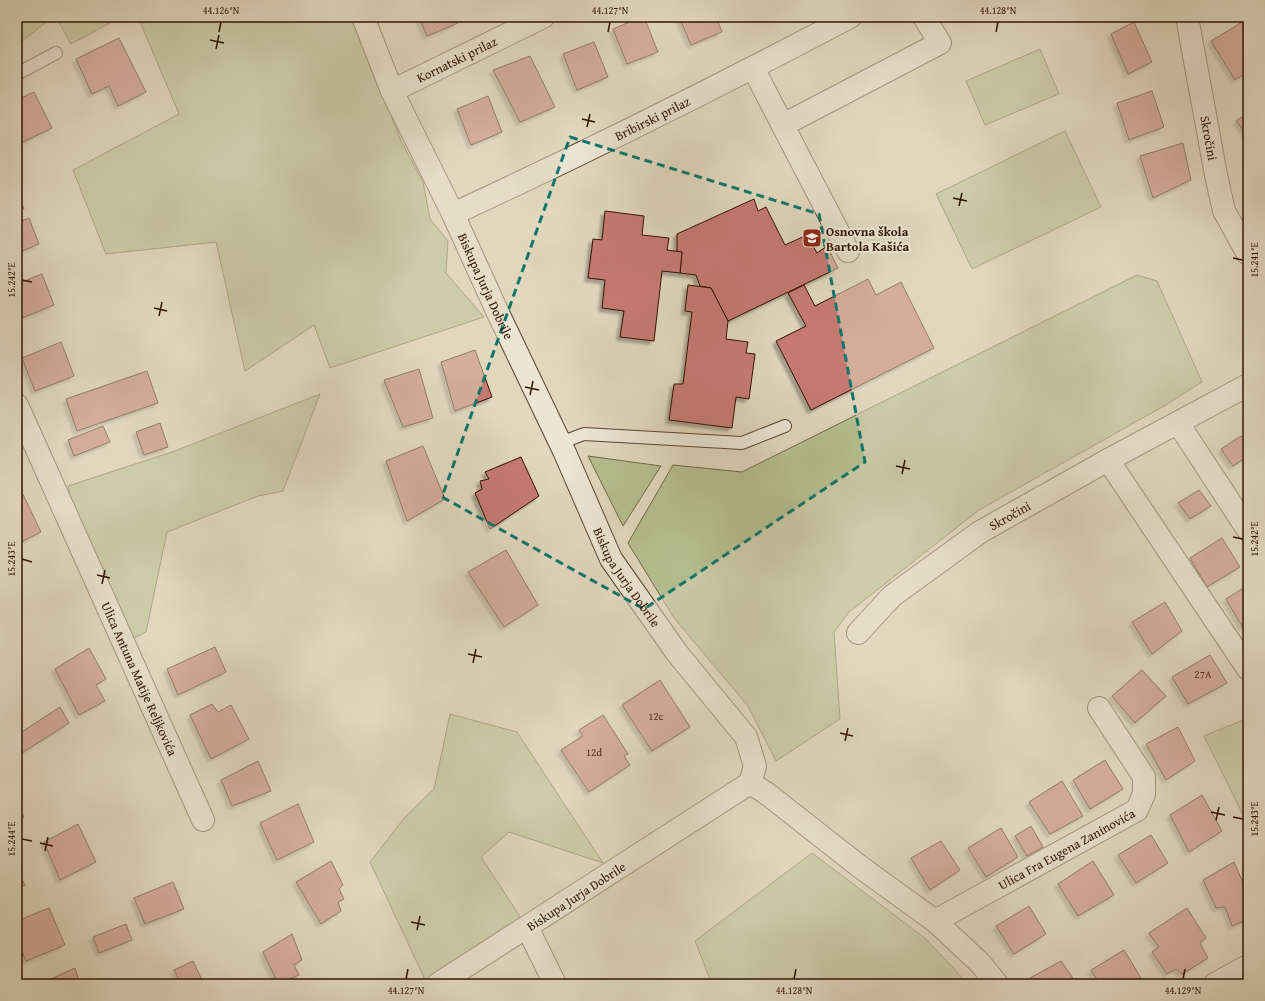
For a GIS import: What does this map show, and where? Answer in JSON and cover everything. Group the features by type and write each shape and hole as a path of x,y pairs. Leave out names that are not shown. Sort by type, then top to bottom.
{"street":[{"name":"Biskupa Jurja Dobrile","path":"363,17 392,91 453,214 560,443 611,559 678,653 746,737 755,766 750,783 438,984"},
{"name":"Kornatski prilaz","path":"392,91 543,17"},
{"name":"Bribirski prilaz","path":"453,214 553,168 753,68 850,17"},
{"path":"783,125 940,43 924,17"},
{"name":"Skročini","path":"1187,17 1224,211 1248,254"},
{"path":"753,68 848,251"},
{"name":"Skročini","path":"858,632 892,596 980,532 1248,384"},
{"name":"Ulica Antuna Matije Reljkovića","path":"17,406 203,820"},
{"path":"1178,423 1248,530"},
{"path":"1108,460 1248,669"},
{"name":"Ulica Fra Eugena Zaninovića","path":"935,921 1137,810 1144,794 1144,777 1098,708"},
{"path":"750,783 766,793 859,866 935,921 980,963 997,984"},
{"path":"527,928 556,984"},
{"path":"1215,984 1248,966"}],"lane":[{"path":"17,74 56,53"},
{"path":"560,443 584,434 742,443 785,426"}],"highlighted area":[{"path":"570,137 819,214 865,462 644,609 442,497"}],"green space":[{"path":"17,17 53,17 17,45"},
{"path":"56,17 121,17 71,44"},
{"path":"138,17 353,17 401,141 423,182 430,219 448,241 446,273 484,317 330,368 314,325 245,371 216,242 106,254 73,170 179,114"},
{"path":"1040,49 1059,94 985,125 966,81"},
{"path":"1065,131 1101,207 972,269 936,194"},
{"path":"1137,275 1157,281 1202,382 1164,406 979,510 849,612 834,632 840,719 776,761 748,706 674,618 628,543 673,465 742,472"},
{"path":"320,394 283,491 258,496 167,532 146,632 128,641 77,529 68,486 175,451"},
{"path":"588,456 661,466 623,526"},
{"path":"450,714 517,732 603,863 509,832 481,857 527,927 438,984 427,984 370,862 405,817 434,789"},
{"path":"1248,718 1248,825 1204,736"},
{"path":"812,853 926,939 968,984 712,984 695,941"}],"building":[{"path":"419,17 455,17 458,23 427,36"},
{"path":"644,17 658,52 627,64 613,29"},
{"path":"679,17 716,17 722,32 691,45"},
{"path":"1244,21 1248,27 1248,72 1235,80 1211,41"},
{"path":"1134,22 1152,62 1128,74 1111,34"},
{"path":"119,38 146,92 118,106 109,86 92,94 76,59"},
{"path":"594,42 608,77 577,90 563,54"},
{"path":"530,56 555,107 520,122 493,70"},
{"path":"1152,91 1164,127 1129,140 1117,103"},
{"path":"34,92 52,128 17,145 17,100"},
{"path":"488,96 502,132 471,145 457,109"},
{"path":"1248,113 1248,136 1236,121"},
{"path":"1183,143 1191,180 1153,198 1140,156"},
{"path":"17,192 24,209 17,212"},
{"path":"754,199 758,211 766,207 785,245 807,235 817,253 827,246 838,268 728,321 711,288 700,286 696,275 680,273 682,252 677,251 677,234"},
{"path":"605,211 644,216 642,235 669,238 667,250 682,252 680,273 662,271 654,341 620,337 624,311 602,308 605,280 588,278 593,239 602,240"},
{"path":"29,218 39,244 17,253 17,223"},
{"path":"42,274 54,305 17,320 17,284"},
{"path":"868,279 876,295 901,282 934,348 811,410 776,341 806,326 788,293 804,285 815,306"},
{"path":"688,285 711,288 728,321 726,339 748,342 746,353 755,354 749,399 736,397 732,428 669,420 674,384 683,384 692,312 685,311"},
{"path":"61,342 74,376 35,391 22,358"},
{"path":"475,350 492,397 455,411 441,362"},
{"path":"419,369 433,418 403,427 384,380"},
{"path":"147,371 158,403 77,431 66,399"},
{"path":"160,423 168,447 144,455 136,432"},
{"path":"103,426 110,442 74,456 68,440"},
{"path":"1241,436 1248,444 1248,456 1233,466 1221,449"},
{"path":"423,446 445,499 407,521 386,461"},
{"path":"521,457 539,496 490,529 475,493 482,489 480,481 489,479 485,472"},
{"path":"17,482 41,532 17,544"},
{"path":"1199,490 1211,506 1190,519 1178,503"},
{"path":"1222,538 1240,567 1207,587 1190,558"},
{"path":"506,550 538,605 504,627 468,572"},
{"path":"1248,585 1248,625 1243,628 1226,599"},
{"path":"1165,602 1182,631 1152,654 1132,622"},
{"path":"215,647 226,672 178,695 167,669"},
{"path":"89,648 106,679 96,685 105,701 79,715 55,669"},
{"path":"1210,655 1227,683 1188,704 1172,677"},
{"path":"1142,670 1166,696 1135,723 1112,696"},
{"path":"660,680 690,727 652,751 622,705"},
{"path":"212,704 218,712 231,705 249,739 211,759 190,715"},
{"path":"60,707 69,723 17,756 17,735"},
{"path":"603,715 628,754 624,756 630,765 589,792 561,750 583,736 579,730"},
{"path":"1178,727 1195,761 1166,780 1146,744"},
{"path":"1105,760 1123,789 1090,809 1073,780"},
{"path":"258,761 271,791 232,806 221,780"},
{"path":"1062,781 1083,816 1050,834 1029,802"},
{"path":"1202,795 1222,831 1189,852 1170,815"},
{"path":"298,804 314,842 277,860 260,823"},
{"path":"17,805 24,817 17,821"},
{"path":"78,824 96,862 60,880 44,842"},
{"path":"1031,826 1043,847 1027,856 1015,836"},
{"path":"1001,828 1018,857 986,877 968,848"},
{"path":"1151,835 1168,863 1136,883 1118,855"},
{"path":"941,841 960,870 930,890 911,858"},
{"path":"331,861 343,885 339,889 344,899 338,902 341,911 321,924 296,882"},
{"path":"1093,861 1114,895 1078,916 1058,884"},
{"path":"1234,862 1248,894 1248,919 1232,926 1225,907 1216,908 1203,880"},
{"path":"17,870 25,885 17,890"},
{"path":"173,882 184,909 145,924 134,898"},
{"path":"1029,906 1046,934 1014,954 996,926"},
{"path":"49,908 65,945 26,961 17,940 17,921"},
{"path":"1187,908 1206,938 1200,943 1208,958 1182,974 1176,969 1167,974 1152,952 1159,947 1149,933"},
{"path":"126,924 132,940 99,953 93,937"},
{"path":"292,934 302,960 294,965 299,975 278,984 263,952"},
{"path":"1124,950 1141,978 1132,984 1100,984 1091,970"},
{"path":"193,961 204,984 181,984 174,970"},
{"path":"1061,961 1077,984 1034,984 1030,978"},
{"path":"75,968 80,984 40,984"}],"place":[{"name":"Osnovna škola Bartola Kašića","path":"812,238"}]}
